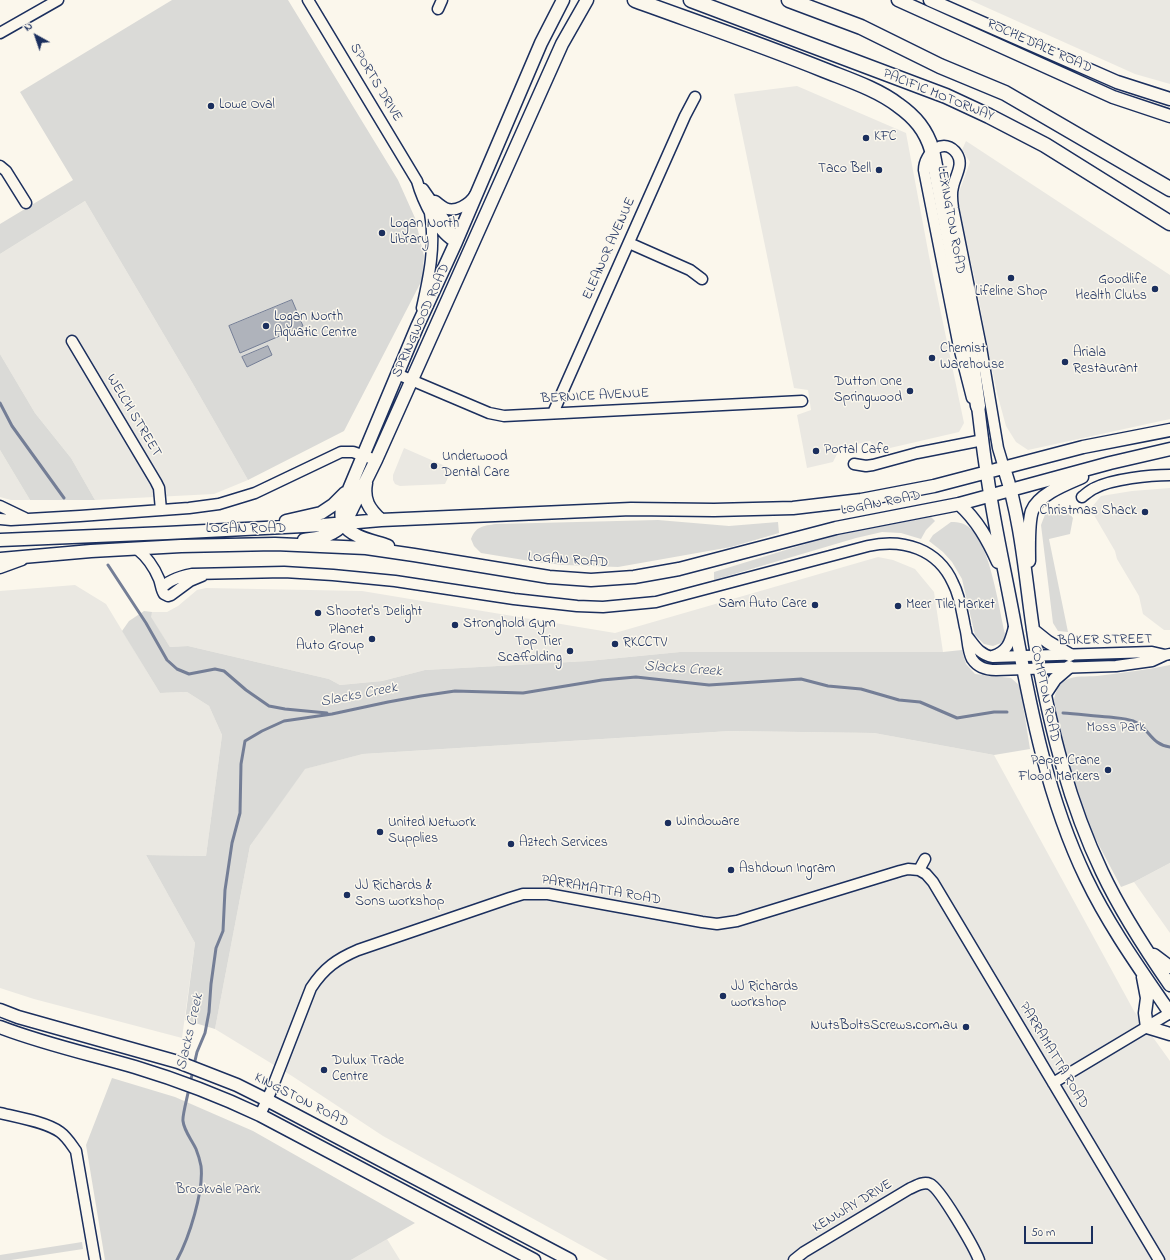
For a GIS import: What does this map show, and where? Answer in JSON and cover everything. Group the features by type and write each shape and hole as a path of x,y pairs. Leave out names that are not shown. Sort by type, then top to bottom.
{"highway":[{"path":"635,0 796,59 884,96 898,104 914,117 926,134 932,150 969,342 978,406"},
{"name":"PACIFIC MOTORWAY","path":"691,0 946,96 989,116 1045,145 1170,224"},
{"name":"PACIFIC MOTORWAY","path":"789,0 861,27 940,66 1005,92 1170,188"}],"main road":[{"name":"SPRINGWOOD ROAD","path":"344,524 342,506 417,328 456,242 541,43 563,0"},
{"name":"SPRINGWOOD ROAD","path":"344,524 368,478 562,44 587,0"},
{"name":"ROCHEDALE ROAD","path":"898,0 1113,97 1170,116"},
{"name":"ROCHEDALE ROAD","path":"930,0 1116,82 1170,99"},
{"name":"SPORTS DRIVE","path":"456,242 471,249"},
{"path":"410,345 414,353 416,353 435,330"},
{"path":"978,406 986,473"},
{"name":"LOGAN ROAD","path":"0,540 344,524 381,520 631,509 714,510 793,508 861,500 934,486 1084,447 1170,430"},
{"name":"LOGAN ROAD","path":"0,559 92,551 189,546 275,544 366,548 414,554 549,577 591,580 634,577 679,569 836,528 959,504 1110,463 1170,449"},
{"path":"1028,590 1030,520 1034,506 1042,498 1053,491 1110,463"},
{"name":"COMPTON ROAD","path":"1004,468 1016,516 1033,630 1055,738 1077,814 1102,873 1127,919 1170,985"},
{"name":"COMPTON ROAD","path":"986,473 1023,669 1041,752 1068,836 1086,879 1126,950 1170,1013"},
{"path":"368,478 365,492 366,498 369,507 381,520"},
{"path":"253,528 320,513 333,505 349,490"},
{"path":"959,504 970,515 984,534 1005,575"},
{"path":"275,544 326,537 337,531 344,524 349,531 358,536 414,554"},
{"path":"1033,630 1070,661 1055,679 1046,694"},
{"path":"1146,950 1170,966"},
{"path":"1143,975 1146,998 1145,1013 1147,1027 1170,1034"},
{"name":"KINGSTON ROAD","path":"0,1010 18,1017 178,1062 212,1075 268,1100 570,1260"},
{"path":"0,1027 42,1041 172,1078 206,1091 260,1115 534,1260"}],"street":[{"path":"0,33 58,0"},
{"name":"SPORTS DRIVE","path":"308,0 417,181 429,195 446,222 456,242"},
{"name":"ELEANOR AVENUE","path":"553,413 685,116 695,97"},
{"name":"LEXINGTON ROAD","path":"932,150 938,147 948,147 956,153 960,161 953,186 952,204 998,448 1004,468"},
{"path":"0,166 6,171 26,203"},
{"name":"SPORTS DRIVE","path":"417,181 421,195 429,211 446,236 456,242"},
{"path":"429,195 444,208 454,209 468,203 474,198 477,192"},
{"name":"SPORTS DRIVE","path":"417,328 431,264 432,242 429,211"},
{"path":"629,243 690,270 702,279"},
{"name":"WELCH STREET","path":"72,341 156,482 159,488 161,510"},
{"name":"BERNICE AVENUE","path":"398,374 489,413 504,416 802,401"},
{"path":"854,464 861,466 873,465 917,453 983,440"},
{"name":"LOGAN ROAD","path":"0,519 8,520 80,516 189,508 225,503 255,493 341,452 348,451 376,460"},
{"path":"1082,497 1096,487 1107,484 1141,477 1170,475"},
{"name":"LOGAN ROAD","path":"0,506 25,518"},
{"path":"137,549 153,567 162,588 162,593 168,596 190,581 210,574 284,572 333,574 400,581 481,594 557,604 597,607 656,602 879,543 903,544 917,548 929,554 944,567 957,591 970,655 974,662 981,668 990,670 1023,669"},
{"path":"0,568 32,557"},
{"path":"991,656 1000,653 1007,647 1015,624"},
{"path":"967,636 984,655 1021,657"},
{"name":"BAKER STREET","path":"1021,657 1039,662 1070,661 1152,652 1168,654"},
{"name":"BAKER STREET","path":"1023,669 1039,662"},
{"path":"919,870 925,859"},
{"name":"PARRAMATTA ROAD","path":"260,1115 268,1100 306,997 320,974 332,964 348,955 404,934 510,898 523,894 534,893 548,894 717,924 736,921 900,871 908,869 919,870 926,874 933,882 1159,1260"},
{"path":"1053,1084 1170,1013"},
{"path":"0,1113 45,1125 59,1132 69,1140 76,1151 96,1260"},
{"name":"KENWAY DRIVE","path":"794,1260 804,1252 909,1189 929,1180 942,1196 979,1260"}],"shaded area":[{"path":"970,0 1170,0 1170,84 1135,74"},
{"path":"797,86 906,133 929,256 964,423 959,432 877,451 870,441 840,448 833,462 807,468 797,415 811,410 808,390 794,388 734,94"},
{"path":"966,141 1170,275 1170,419 1028,450 1016,442 1006,426 997,393 976,284 960,216 958,195 970,162 962,150"},
{"path":"85,201 248,480 214,494 95,500 71,458 35,413 0,354 0,254"},
{"name":"Logan North Aquatic Centre","path":"292,300 303,326 240,353 229,326"},
{"path":"268,346 272,355 247,367 242,357"},
{"path":"404,448 452,469 445,484 400,486 395,484 393,475"},
{"path":"0,450 30,500 11,500 0,497"},
{"path":"1170,488 1170,630 1164,630 1143,614 1139,596 1117,559 1115,551 1094,515 1092,507 1101,496 1132,491"},
{"path":"878,557 893,560 915,569 934,592 943,652 680,652 588,661 425,670 382,681 340,685 329,679 188,646 170,647 150,617 152,612 167,612 178,606 197,590 206,588 362,591 615,633"},
{"path":"75,585 106,604 160,693 187,692 209,706 222,735 206,856 146,855 195,943 182,1038 34,999 0,988 0,591"},
{"path":"730,731 874,733 994,755 1134,1011 1170,1061 1170,1260 608,1260 383,1136 292,1076 215,1029 250,846 304,769 363,754"},
{"path":"1170,863 1170,933 1134,882"},
{"path":"387,1239 400,1260 351,1260"}],"green space":[{"path":"172,0 288,0 398,180 415,218 424,256 422,280 344,431 248,480 85,201 0,254 0,224 73,180 20,92"},
{"path":"0,354 35,413 71,458 95,500 30,500 0,450"},
{"path":"1064,507 1073,518 1070,534 1049,539 1068,632 1058,631 1053,623 1041,525 1046,512"},
{"path":"931,517 935,521 926,530 921,539 901,533 882,532 856,538 714,580 714,572 828,537"},
{"path":"658,520 729,526 778,522 779,533 731,547 618,567 564,565 481,553 474,546 471,539 475,531 480,527 496,524"},
{"path":"951,522 962,523 971,529 978,537 989,563 1005,634 1001,643 993,646 984,644 975,635 962,579 952,562 943,552 929,541 933,535"},
{"path":"144,611 152,612 151,617 170,647 188,646 329,679 340,685 382,681 425,670 588,661 680,652 943,652 962,650 966,664 975,674 1011,678 1020,686 1030,749 994,755 874,733 730,731 363,754 305,769 250,846 215,1029 185,1020 195,943 146,855 206,856 222,735 209,706 187,692 160,693 122,631 129,621"},
{"name":"Moss Park","path":"1170,665 1170,863 1134,882 1121,887 1091,830 1071,780 1054,700 1059,686 1070,678 1124,673"},
{"name":"Brookvale Park","path":"112,1078 175,1097 253,1131 415,1223 351,1260 105,1260 86,1145"},
{"path":"82,1242 83,1249 11,1260 0,1260 0,1255"}],"waterway":[{"path":"0,403 12,426 64,498"},
{"path":"108,565 146,623 167,660 177,669 189,674 215,669 224,671 246,690 269,706 327,713"},
{"name":"Slacks Creek","path":"194,1065 197,1052 205,1033 209,1012 216,948 223,931 225,890 232,843 240,813 241,764 245,741 284,721 332,714 388,702 455,691 523,693 602,680 636,677 709,685 801,679 828,686 861,689 899,700 920,702 957,718 994,712 1007,712"},
{"name":"Slacks Creek","path":"1063,713 1130,720 1139,724 1158,743 1170,747"},
{"name":"Slacks Creek","path":"190,1083 193,1071"},
{"name":"Slacks Creek","path":"177,1260 182,1251 195,1214 201,1176 201,1166 197,1153 183,1121 189,1088"}],"place":[{"name":"Lowe Oval","path":"211,106"},
{"name":"KFC","path":"866,138"},
{"name":"Taco Bell","path":"879,170"},
{"name":"Logan North Library","path":"382,233"},
{"name":"Lifeline Shop","path":"1011,278"},
{"name":"Goodlife Health Clubs","path":"1155,289"},
{"name":"Logan North Aquatic Centre","path":"266,326"},
{"name":"Chemist Warehouse","path":"932,358"},
{"name":"Ariala Restaurant","path":"1065,362"},
{"name":"Dutton One Springwood","path":"910,391"},
{"name":"Portal Cafe","path":"816,451"},
{"name":"Underwood Dental Care","path":"434,466"},
{"name":"Christmas Shack","path":"1145,512"},
{"name":"Sam Auto Care","path":"815,605"},
{"name":"Meer Tile Market","path":"898,606"},
{"name":"Shooter's Delight","path":"318,613"},
{"name":"Stronghold Gym","path":"455,625"},
{"name":"Planet Auto Group","path":"372,639"},
{"name":"RKCCTV","path":"615,644"},
{"name":"Top Tier Scaffolding","path":"570,651"},
{"name":"Paper Crane Flood Markers","path":"1108,770"},
{"name":"Windoware","path":"668,823"},
{"name":"United Network Supplies","path":"380,832"},
{"name":"Aztech Services","path":"511,844"},
{"name":"Ashdown Ingram","path":"731,870"},
{"name":"JJ Richards & Sons workshop","path":"347,895"},
{"name":"JJ Richards workshop","path":"723,996"},
{"name":"NutsBoltsScrews.com.au","path":"966,1027"},
{"name":"Dulux Trade Centre","path":"324,1070"}]}
